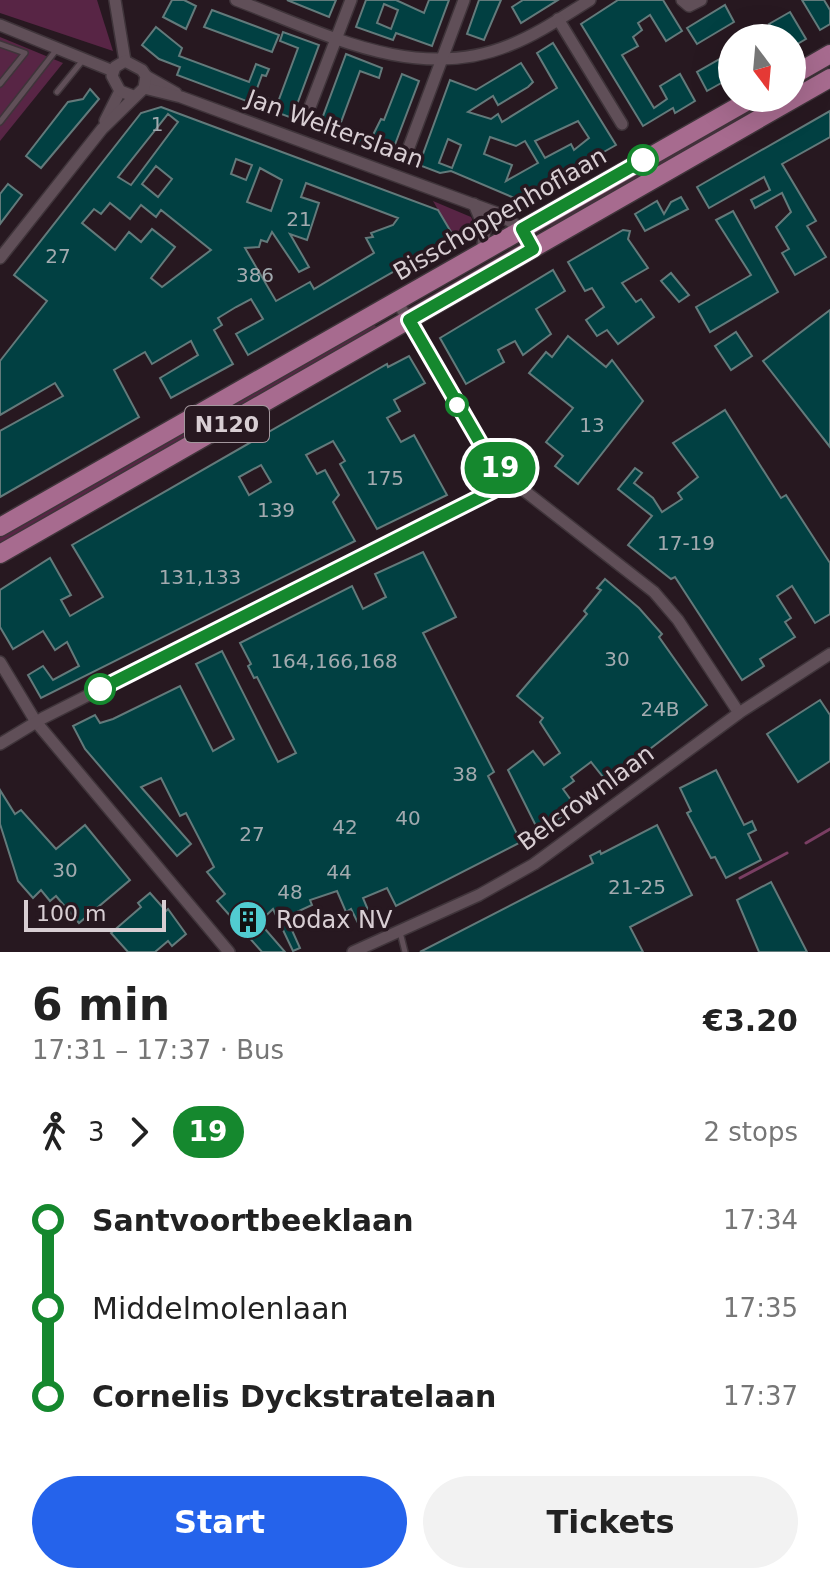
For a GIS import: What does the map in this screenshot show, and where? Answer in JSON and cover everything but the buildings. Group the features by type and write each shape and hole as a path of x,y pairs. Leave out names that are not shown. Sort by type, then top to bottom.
{"main road":[{"path":"806,68 830,54"},
{"name":"Bisschoppenhoflaan","path":"0,554 830,78"},
{"name":"Bisschoppenhoflaan","path":"0,527 728,112"}],"street":[{"path":"115,0 125,61"},
{"path":"236,0 387,55 442,60 491,52 531,36 590,0"},
{"path":"308,112 351,0"},
{"path":"409,147 464,0"},
{"path":"682,0 689,6 701,0"},
{"path":"558,19 622,124"},
{"path":"0,25 113,71 120,91 102,129"},
{"path":"113,71 125,61"},
{"path":"0,258 102,129 145,82 135,63 125,61"},
{"name":"Jan Welterslaan","path":"145,82 474,204 522,229"},
{"path":"120,91 133,96"},
{"path":"474,204 485,230 481,253"},
{"path":"522,229 533,249"},
{"name":"Bisschoppenhoflaan","path":"397,301 409,320"},
{"path":"409,320 486,453 512,481 654,592 678,620 739,713"},
{"path":"0,744 36,722 512,481"},
{"name":"Belcrownlaan","path":"353,952 479,895 534,864 739,713 830,654"},
{"path":"0,662 36,722 229,952"}],"lane":[{"path":"0,44 25,53 0,84"},
{"path":"0,122 58,48"},
{"path":"57,92 84,59"},
{"path":"400,931 405,952"}],"shaded area":[{"path":"0,0 97,0 113,51 0,13"},
{"path":"0,37 63,63 0,141"},
{"path":"740,112 764,112 554,232 548,222"},
{"path":"433,201 471,217 477,230 473,238 459,246"},
{"path":"373,322 379,332 0,550 0,535"}],"waterway":[{"path":"806,843 830,829"},
{"path":"740,878 787,853"}],"bus line":[{"name":"19","path":"100,689 512,481 486,453 409,320 533,249 522,229 643,160"}],"place":[{"name":"Rodax NV","path":"248,920"}]}
